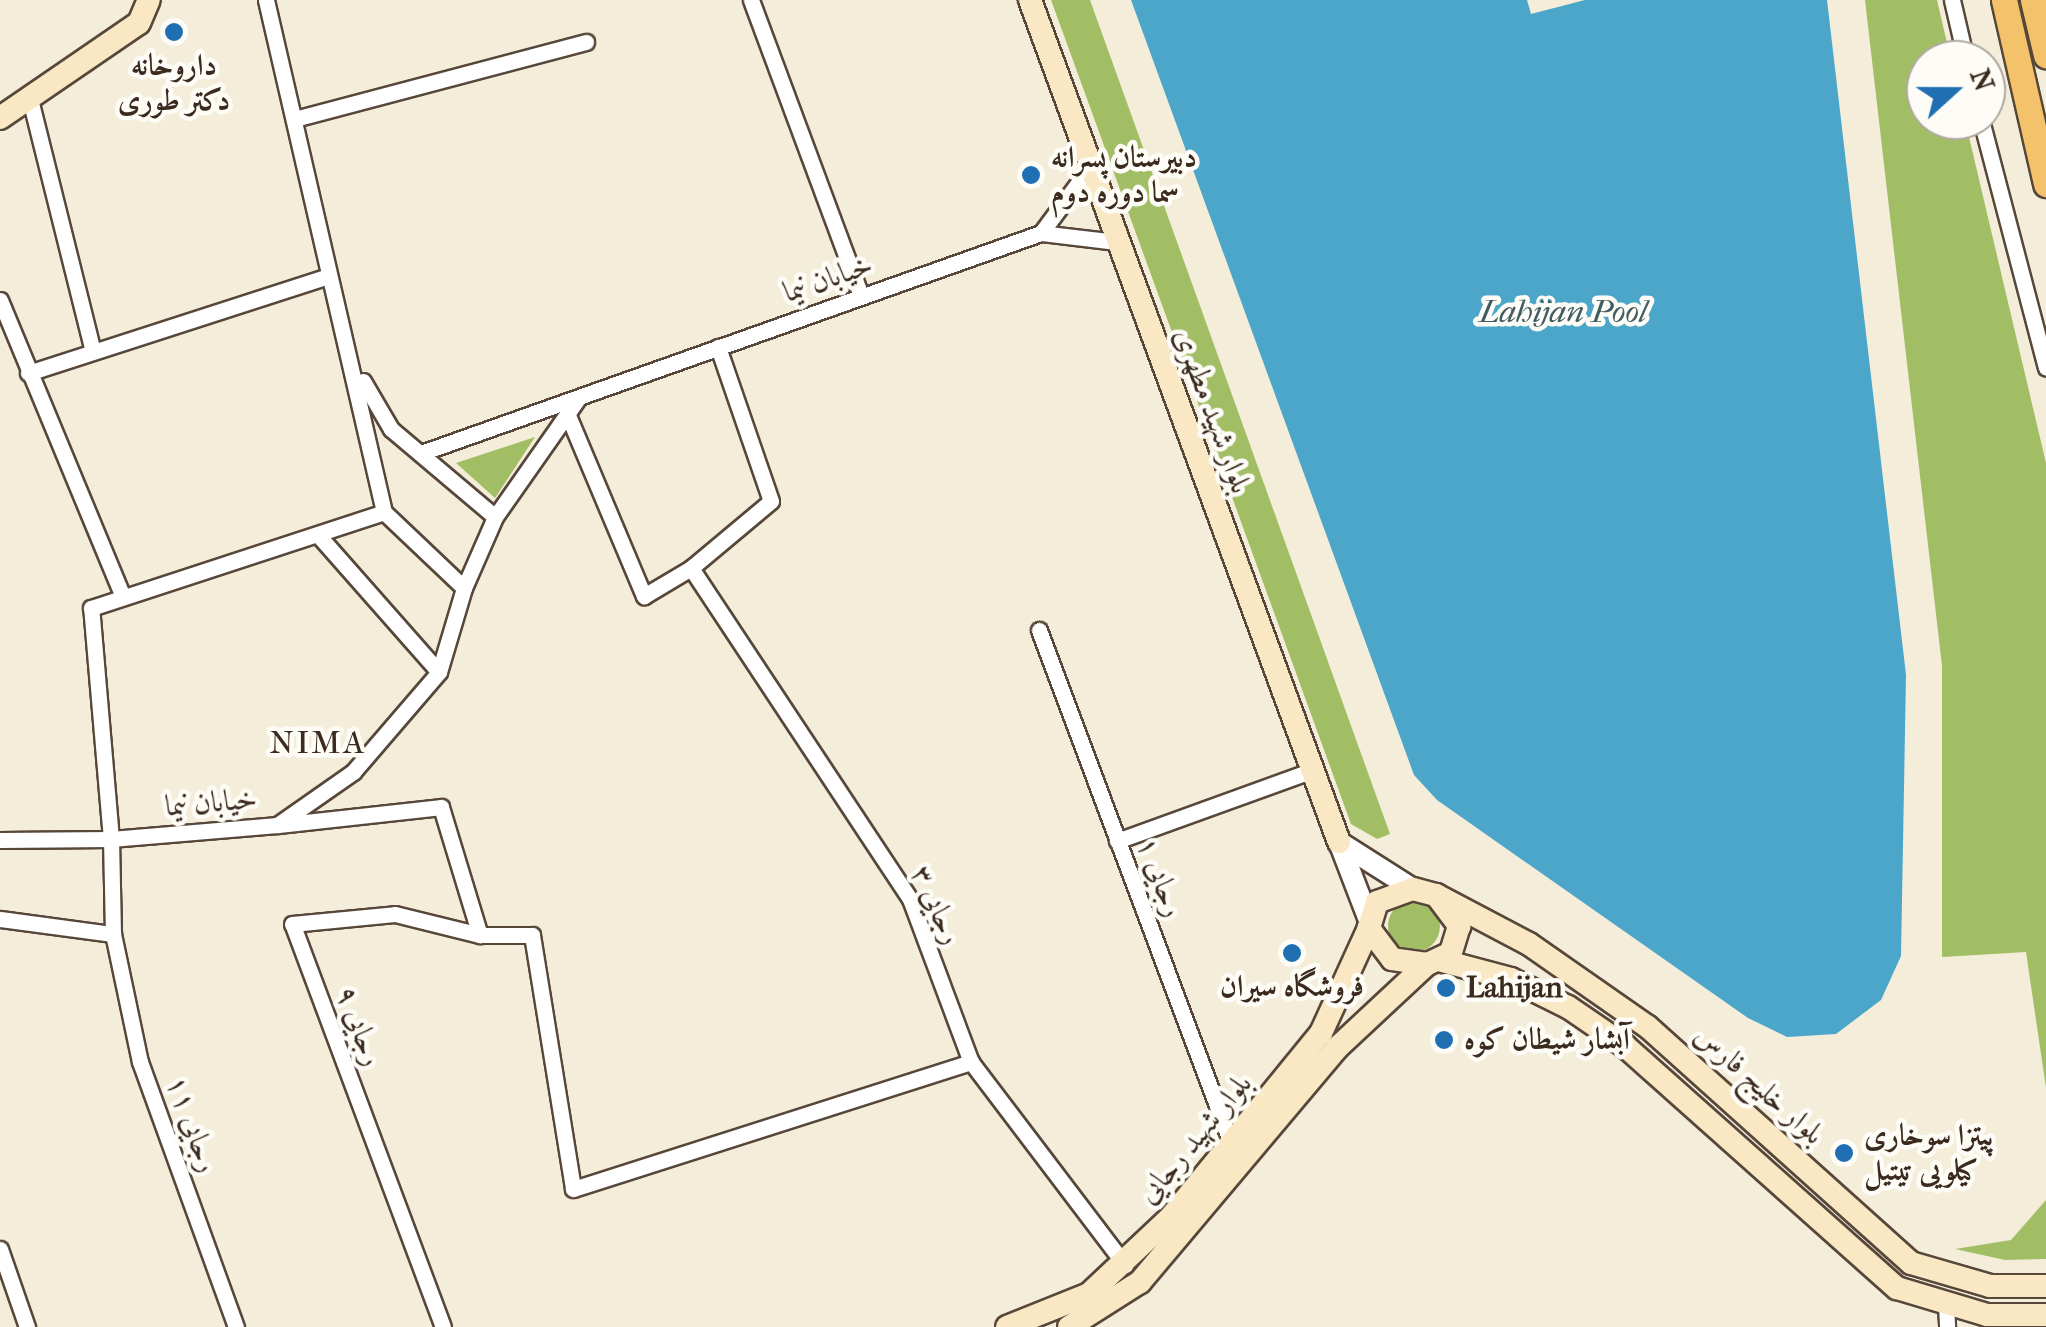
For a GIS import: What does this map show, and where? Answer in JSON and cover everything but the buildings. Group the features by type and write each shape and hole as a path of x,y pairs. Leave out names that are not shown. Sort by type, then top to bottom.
{"main road":[{"path":"0,118 139,23 149,0"},
{"name":"بلوار شهید مطهری","path":"1030,0 1340,842"},
{"path":"2004,0 2046,184"},
{"path":"2033,0 2046,54"},
{"path":"1424,892 1458,926 1459,940 1433,962 1392,959 1369,924 1377,902 1424,892"},
{"name":"بلوار خلیج فارس","path":"1424,892 1529,944 1648,1027 1911,1263 1990,1286 2046,1286"},
{"name":"بلوار شهید رجایی","path":"1007,1327 1088,1294 1126,1266 1321,1033 1369,924"},
{"name":"بلوار شهید رجایی","path":"1069,1327 1140,1282 1338,1048 1433,962"},
{"name":"بلوار خلیج فارس","path":"1433,962 1510,979 1568,1007 1678,1087 1865,1264 1897,1288 1946,1316 2046,1315"}],"street":[{"path":"266,0 298,118 329,276 356,368 384,512 464,588"},
{"path":"750,0 861,296"},
{"path":"1952,0 1961,40"},
{"path":"298,118 586,42"},
{"path":"30,99 94,352"},
{"path":"1986,140 2046,368"},
{"path":"1041,233 1090,168"},
{"name":"خیابان نیما","path":"420,453 572,407 718,347 1041,233 1117,242"},
{"path":"28,372 329,276"},
{"path":"0,300 122,596 320,536 384,512"},
{"path":"572,407 644,596 691,568 770,501 718,347"},
{"path":"356,368 392,429 494,517"},
{"name":"خیابان نیما","path":"0,840 112,839 277,825 352,772 439,672 464,588 494,517 572,407"},
{"path":"320,536 439,672"},
{"name":"رجایی ۳","path":"691,568 910,899 971,1062 1126,1266"},
{"name":"رجایی ۱۱","path":"122,596 91,608 112,839 112,934 140,1062 236,1327"},
{"name":"رجایی ۱","path":"1039,630 1231,1143"},
{"path":"1117,841 1313,770"},
{"path":"277,825 441,807 480,935 532,934 574,1190 749,1128 971,1062"},
{"path":"1340,842 1424,892"},
{"path":"1340,842 1369,924"},
{"name":"رجایی ۹","path":"443,1327 292,924 396,914 480,935"},
{"path":"0,920 112,934"},
{"path":"0,1249 28,1327"}],"green space":[{"path":"1051,0 1090,0 1390,834 1377,839 1351,824"},
{"path":"1865,0 1937,0 1946,40 1906,40 1906,140 1970,140 2046,463 2046,1088 2026,952 1942,957 1942,666"},
{"path":"535,437 495,498 456,463"},
{"path":"1414,900 1433,907 1440,926 1433,945 1414,952 1395,945 1388,926 1395,907"},
{"path":"2046,1200 2046,1259 2005,1260 1955,1249 2011,1240"}],"water":[{"name":"Lahijan Pool","path":"1131,0 1527,0 1531,14 1585,0 1827,0 1906,675 1901,956 1881,1000 1836,1034 1787,1037 1748,1018 1437,800 1414,775"}],"place":[{"name":"داروخانه دکتر طوری","path":"174,32"},
{"name":"دبیرستان پسرانه سما دوره دوم","path":"1031,175"},
{"name":"فروشگاه سیران","path":"1292,953"},
{"name":"Lahijan","path":"1446,988"},
{"name":"آبشار شیطان کوه","path":"1444,1040"},
{"name":"پیتزا سوخاری کیلویی تیتیل","path":"1844,1153"}],"district":[{"name":"NIMA","path":"318,743"}]}
